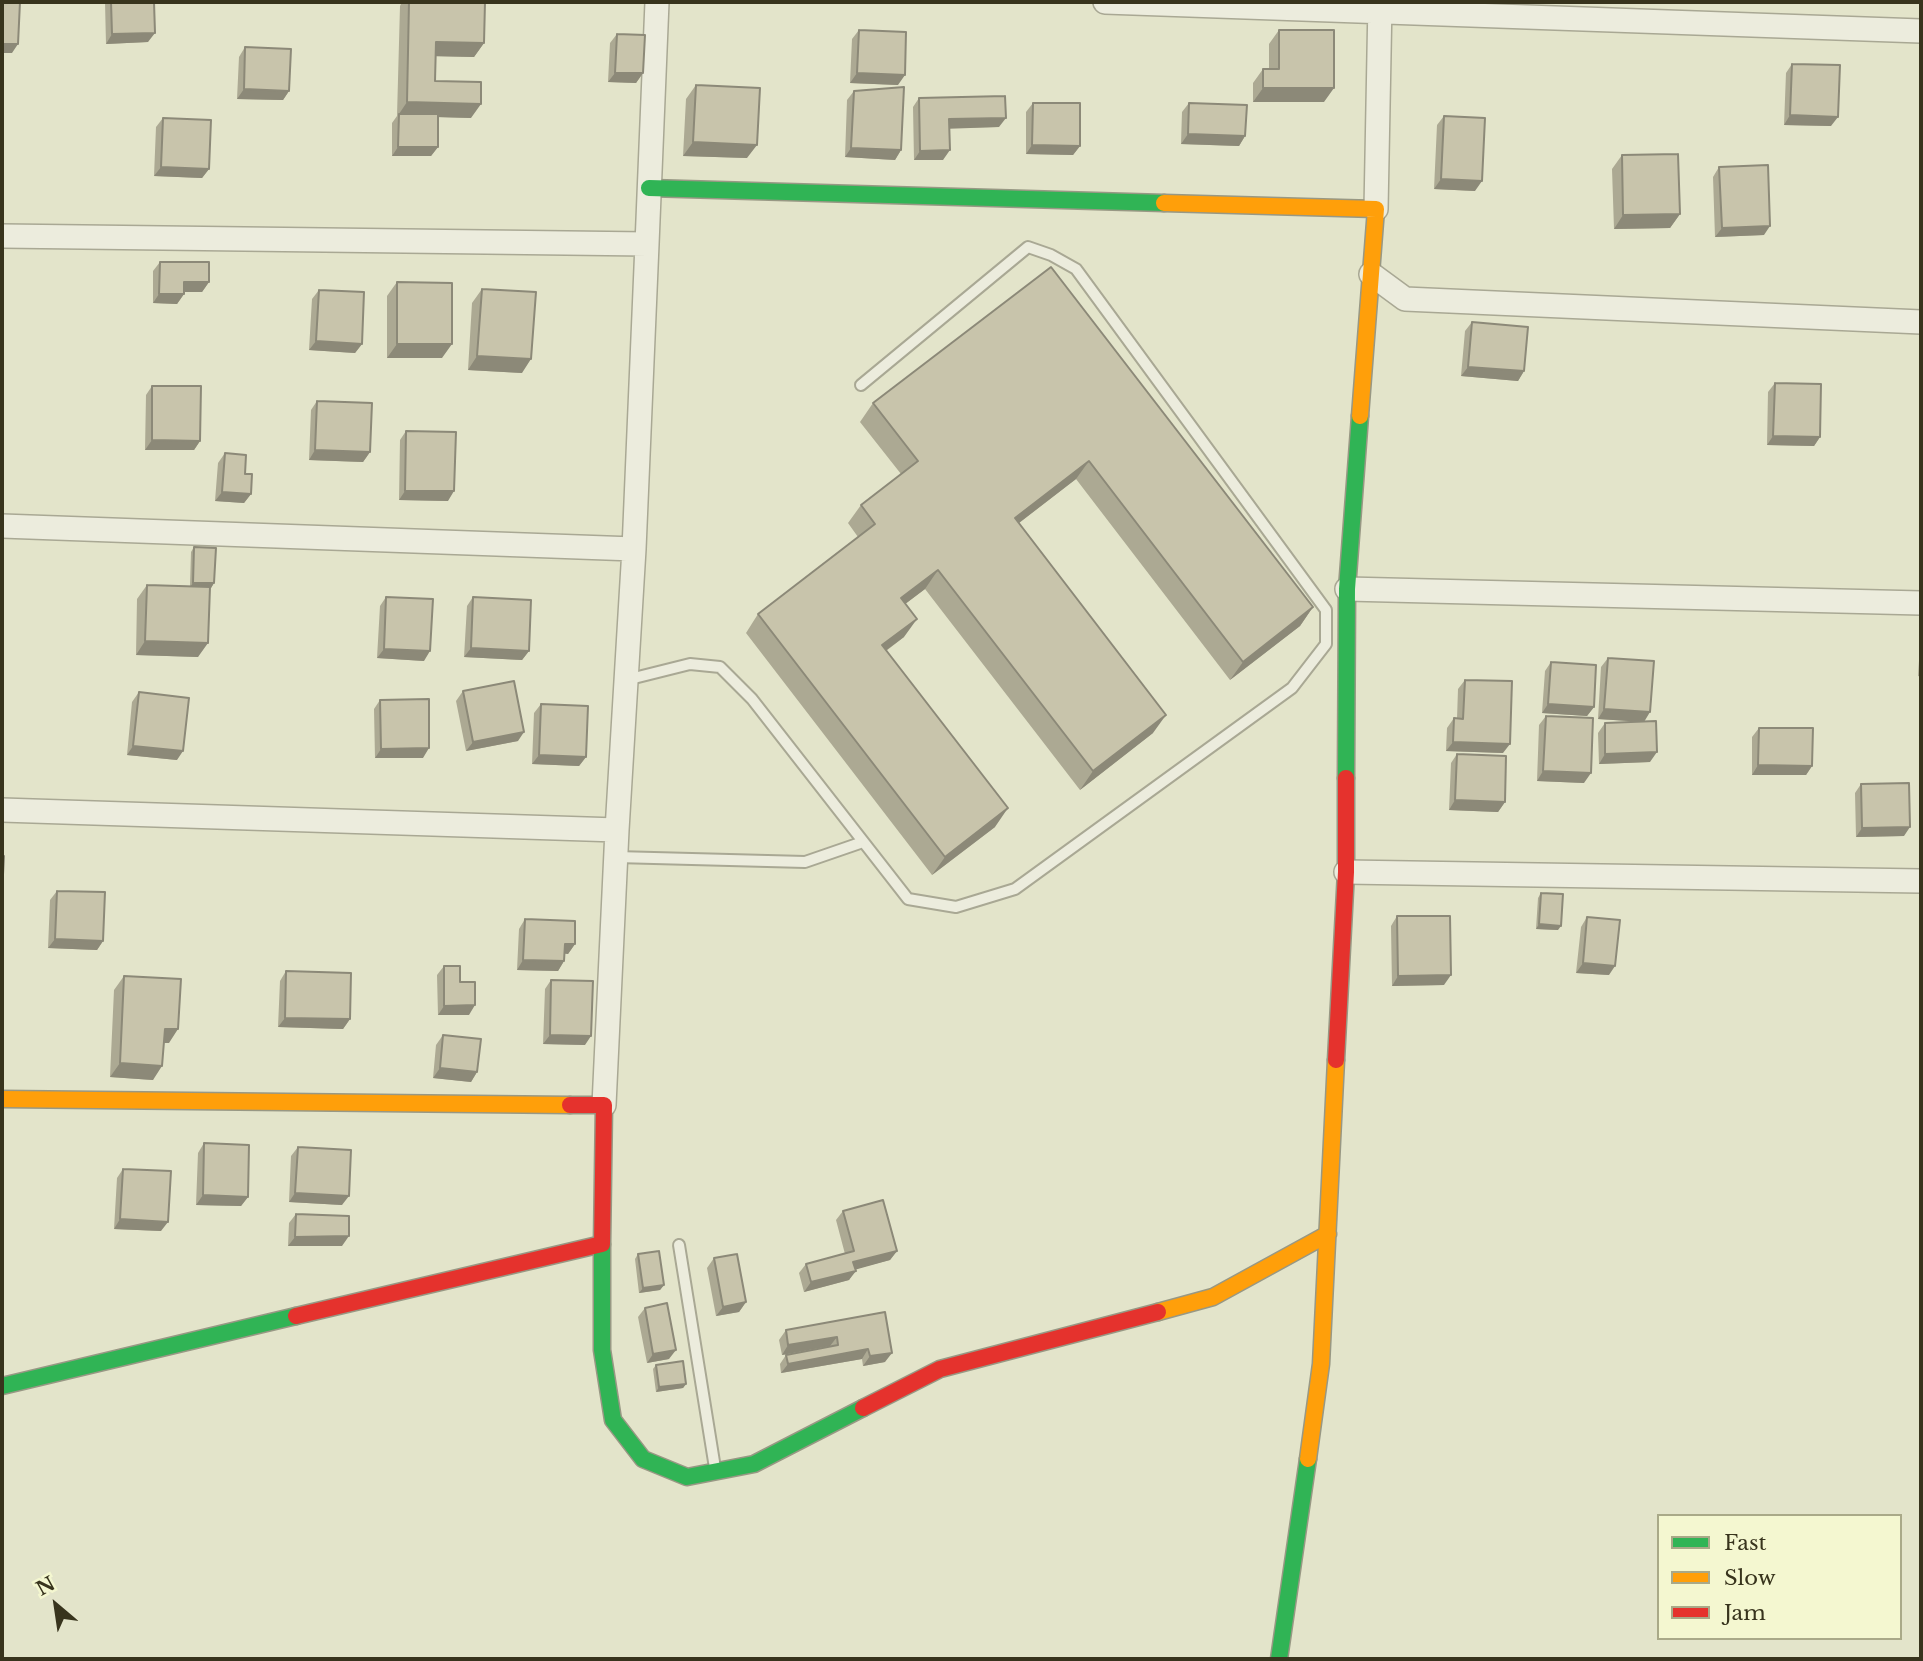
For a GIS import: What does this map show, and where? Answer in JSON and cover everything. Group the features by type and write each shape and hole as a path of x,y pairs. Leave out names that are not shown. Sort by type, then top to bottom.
{"street":[{"path":"657,2 634,549 615,857 604,1105 602,1350 613,1420 643,1459 687,1477 754,1464 940,1369 1213,1297 1328,1234"},
{"path":"1105,2 1380,7 1921,31"},
{"path":"1279,1659 1321,1364 1346,872 1347,589 1376,209 1380,7"},
{"path":"649,188 1376,209"},
{"path":"2,236 647,244"},
{"path":"1371,274 1405,299 1921,322"},
{"path":"2,526 634,549"},
{"path":"1347,589 1921,603"},
{"path":"2,810 617,830"},
{"path":"1346,872 1921,881"},
{"path":"2,1100 604,1105"},
{"path":"2,1386 602,1244"}],"lane":[{"path":"626,680 690,664 720,667 752,699 908,900 956,907 1015,889 1292,688 1326,644 1326,610 1076,270 1051,255 1028,247 861,386"},
{"path":"615,857 805,862 863,842"},
{"path":"680,1245 715,1471"}],"building":[{"path":"2,2 20,2 18,44 2,44"},
{"path":"111,2 154,2 155,33 112,34"},
{"path":"409,2 485,2 484,43 436,42 435,81 481,82 481,104 407,102"},
{"path":"859,30 906,32 905,75 857,73"},
{"path":"1279,30 1334,30 1334,88 1263,88 1263,69 1279,69"},
{"path":"617,34 645,35 643,73 615,73"},
{"path":"245,47 291,49 289,91 244,89"},
{"path":"1792,64 1840,65 1838,117 1790,115"},
{"path":"696,85 760,88 757,145 693,142"},
{"path":"904,87 901,150 851,148 854,91"},
{"path":"1005,96 1006,118 949,119 950,150 920,151 919,98"},
{"path":"1033,103 1080,103 1080,146 1032,145"},
{"path":"1189,103 1247,105 1245,136 1188,134"},
{"path":"399,114 438,114 438,147 398,147"},
{"path":"1444,116 1485,118 1482,181 1441,179"},
{"path":"163,118 211,120 209,169 161,167"},
{"path":"1678,154 1680,214 1623,215 1622,155"},
{"path":"1768,165 1770,226 1722,228 1719,167"},
{"path":"160,262 209,262 209,282 184,282 184,294 159,294"},
{"path":"1051,267 1313,607 1243,662 1089,461 1015,518 1166,715 1093,771 938,570 901,598 917,619 882,645 1008,808 945,857 758,614 875,524 861,505 918,461 873,403"},
{"path":"397,282 452,283 452,344 397,344"},
{"path":"482,289 536,292 531,359 477,356"},
{"path":"319,290 364,292 362,344 316,341"},
{"path":"1472,322 1528,327 1524,371 1468,367"},
{"path":"1775,383 1821,384 1820,437 1773,436"},
{"path":"152,386 201,386 200,441 152,440"},
{"path":"317,401 372,403 370,452 315,450"},
{"path":"406,431 456,432 454,491 405,491"},
{"path":"225,453 246,455 245,474 252,474 251,494 222,492"},
{"path":"194,547 216,548 214,583 193,583"},
{"path":"147,585 210,587 208,643 145,641"},
{"path":"386,597 433,599 430,651 384,649"},
{"path":"473,597 531,600 529,651 471,648"},
{"path":"1608,658 1654,661 1650,712 1604,709"},
{"path":"1551,662 1596,665 1594,707 1548,704"},
{"path":"1465,680 1512,681 1510,744 1453,742 1454,718 1463,719"},
{"path":"514,681 524,732 473,742 463,691"},
{"path":"139,692 189,698 183,751 133,746"},
{"path":"429,699 429,748 381,749 380,700"},
{"path":"541,704 588,706 586,757 539,755"},
{"path":"1546,716 1593,718 1591,773 1543,771"},
{"path":"1656,721 1657,752 1605,754 1605,723"},
{"path":"1759,728 1813,728 1812,766 1758,765"},
{"path":"1457,754 1506,756 1505,802 1455,800"},
{"path":"1909,783 1910,827 1862,828 1861,784"},
{"path":"2,856 4,856 2,893"},
{"path":"57,891 105,892 103,941 55,939"},
{"path":"1541,893 1563,894 1561,926 1539,924"},
{"path":"1397,916 1450,916 1451,975 1398,976"},
{"path":"1587,917 1620,920 1615,966 1583,963"},
{"path":"525,919 575,921 575,944 565,944 564,961 523,960"},
{"path":"444,966 460,966 460,982 475,982 475,1005 444,1006"},
{"path":"286,971 351,973 350,1019 285,1018"},
{"path":"124,976 181,979 178,1029 165,1029 162,1066 120,1063"},
{"path":"551,980 593,981 591,1036 550,1035"},
{"path":"443,1035 481,1039 477,1072 440,1068"},
{"path":"204,1143 249,1145 248,1197 203,1195"},
{"path":"298,1147 351,1150 349,1196 295,1193"},
{"path":"123,1169 171,1171 168,1222 120,1219"},
{"path":"883,1200 897,1251 853,1262 856,1271 811,1282 806,1264 854,1251 843,1211"},
{"path":"296,1214 349,1216 349,1236 295,1237"},
{"path":"659,1251 664,1285 643,1288 638,1254"},
{"path":"737,1254 746,1302 723,1307 714,1258"},
{"path":"667,1303 676,1350 653,1354 645,1308"},
{"path":"885,1312 892,1353 870,1356 868,1349 788,1364 786,1355 838,1345 837,1337 788,1345 786,1330"},
{"path":"683,1361 686,1384 659,1387 656,1365"}],"traffic: fast":[{"path":"649,188 1164,203"},
{"path":"1346,778 1347,589 1360,416"},
{"path":"602,1244 602,1350 613,1420 643,1459 687,1477 754,1464 863,1408"},
{"path":"2,1386 296,1316"},
{"path":"1279,1659 1308,1459"}],"traffic: slow":[{"path":"1164,203 1376,209 1360,416"},
{"path":"1308,1459 1321,1364 1336,1060"},
{"path":"2,1099 570,1105"},
{"path":"1158,1312 1213,1297 1328,1234"}],"traffic: jam":[{"path":"1336,1060 1346,872 1346,778"},
{"path":"296,1316 602,1244 604,1105 570,1105"},
{"path":"863,1408 940,1369 1158,1312"}]}
